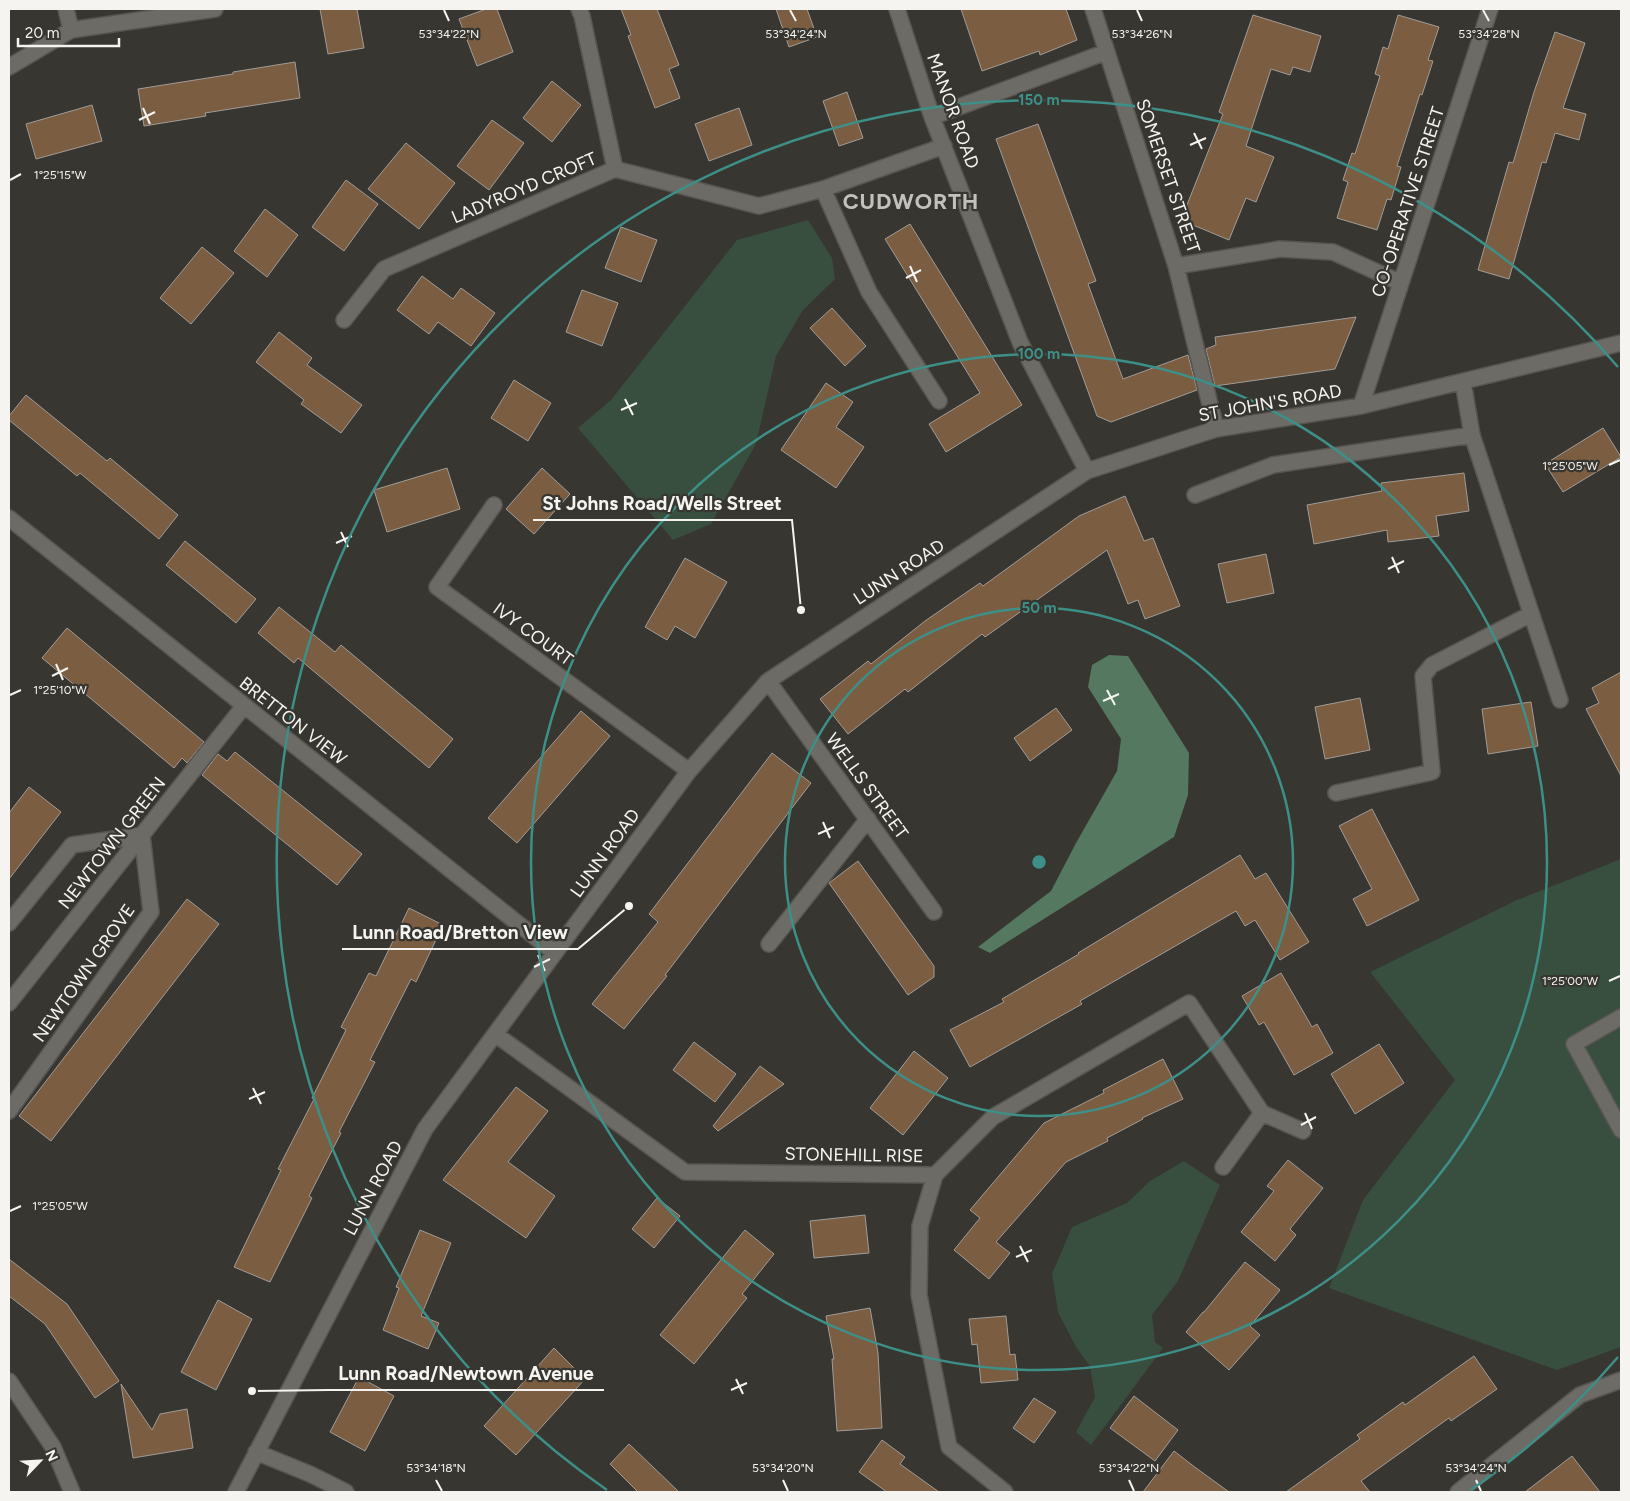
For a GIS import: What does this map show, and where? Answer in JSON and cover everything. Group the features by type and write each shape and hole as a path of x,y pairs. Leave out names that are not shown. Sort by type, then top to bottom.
{"street":[{"path":"66,9 71,30"},
{"path":"9,67 71,30 215,9"},
{"path":"579,9 615,169"},
{"name":"MANOR ROAD","path":"898,9 932,117 1020,342 1087,471"},
{"name":"SOMERSET STREET","path":"1093,9 1176,266 1280,249 1333,252 1401,282"},
{"name":"CO-OPERATIVE STREET","path":"1361,406 1490,9"},
{"path":"932,117 1106,52"},
{"name":"LADYROYD CROFT","path":"344,320 384,269 615,169 759,206 823,189 944,146"},
{"path":"823,189 869,292 939,401"},
{"path":"1176,266 1216,429"},
{"name":"ST JOHN'S ROAD","path":"1087,471 1216,429 1361,406 1621,344"},
{"path":"1463,382 1472,435 1560,700"},
{"path":"1195,495 1273,464 1472,435"},
{"name":"LUNN ROAD","path":"236,1492 425,1129 688,771 768,681 1087,471"},
{"name":"IVY COURT","path":"494,505 437,587 688,771"},
{"name":"BRETTON VIEW","path":"9,518 555,953"},
{"path":"1336,794 1432,772 1423,676 1432,665 1531,614"},
{"name":"WELLS STREET","path":"768,681 934,912"},
{"name":"NEWTOWN GREEN","path":"9,1003 244,706"},
{"path":"768,944 868,818"},
{"path":"9,923 72,845 142,834"},
{"name":"NEWTOWN GROVE","path":"9,1111 151,912 142,834"},
{"name":"STONEHILL RISE","path":"496,1034 685,1172 935,1175 993,1117 1190,1003 1262,1114"},
{"path":"1621,1017 1574,1044 1621,1130"},
{"path":"1224,1166 1262,1114 1303,1131"},
{"path":"935,1175 920,1226 919,1295 949,1447 1006,1492"},
{"path":"1458,1492 1580,1395 1621,1380"},
{"path":"9,1381 53,1447 72,1492"},
{"path":"256,1452 310,1474 346,1492"}],"green space":[{"path":"808,220 832,258 835,279 803,310 776,356 756,444 711,524 673,540 578,428 611,400 737,240"},
{"path":"1109,655 1128,656 1189,753 1188,795 1174,837 990,953 978,947 1051,891 1117,771 1121,739 1088,687 1092,665"},
{"path":"1621,859 1621,1347 1557,1370 1329,1288 1363,1200 1455,1080 1370,972 1517,900"},
{"path":"1184,1161 1220,1185 1178,1281 1152,1315 1155,1342 1163,1348 1091,1445 1076,1432 1095,1397 1090,1366 1076,1347 1058,1312 1052,1274 1072,1227 1127,1203 1150,1181"}],"building":[{"path":"320,9 357,9 364,48 328,54"},
{"path":"486,9 497,9 513,52 477,66 459,19"},
{"path":"621,9 657,9 679,65 669,69 680,98 655,108 628,36 631,35"},
{"path":"776,9 807,9 817,37 789,47"},
{"path":"961,9 1066,9 1077,40 1040,55 1039,51 982,71"},
{"path":"1253,15 1321,36 1310,72 1293,67 1290,75 1271,69 1246,146 1274,157 1256,202 1246,198 1229,240 1181,220 1223,114 1219,112"},
{"path":"1398,15 1439,27 1428,60 1433,61 1422,95 1420,94 1397,166 1401,167 1391,200 1387,199 1377,230 1337,218 1348,182 1343,180 1352,153 1355,154 1380,76 1375,74 1383,47 1388,49"},
{"path":"1555,32 1585,43 1563,108 1586,114 1579,140 1555,133 1546,163 1542,162 1509,279 1478,270 1509,162 1513,163 1534,92"},
{"path":"295,62 300,98 205,113 206,116 144,126 138,89"},
{"path":"552,81 581,105 552,142 523,118"},
{"path":"847,92 863,138 839,146 823,101"},
{"path":"92,105 102,141 36,159 26,124"},
{"path":"739,108 752,145 709,161 695,124"},
{"path":"492,120 524,143 489,190 457,166"},
{"path":"1038,124 1096,281 1088,284 1123,379 1188,355 1197,390 1111,422 1097,416 996,139"},
{"path":"406,143 455,183 419,229 368,189"},
{"path":"346,180 378,204 344,251 312,227"},
{"path":"265,209 298,235 267,277 234,251"},
{"path":"910,224 1022,405 946,452 929,424 980,393 885,239"},
{"path":"621,227 657,240 641,282 605,268"},
{"path":"202,247 234,273 191,324 160,298"},
{"path":"422,276 453,299 461,288 495,313 471,346 438,322 429,334 397,310"},
{"path":"582,290 618,303 602,346 566,332"},
{"path":"832,308 866,346 845,366 810,328"},
{"path":"1356,317 1335,369 1215,386 1206,349 1216,345 1215,337"},
{"path":"279,332 312,358 307,365 362,405 341,433 301,404 304,400 256,362"},
{"path":"514,380 551,403 528,441 491,418"},
{"path":"826,383 853,402 836,427 864,447 836,488 781,450"},
{"path":"26,395 107,461 110,458 178,515 159,539 80,473 77,476 9,420 9,416"},
{"path":"1603,428 1621,457 1563,492 1545,464"},
{"path":"447,468 460,509 387,532 374,490"},
{"path":"542,468 570,494 534,534 506,509"},
{"path":"1464,473 1469,511 1436,516 1439,536 1388,542 1387,530 1314,544 1307,505 1382,491 1381,483"},
{"path":"1125,496 1144,541 1153,538 1180,606 1145,619 1138,600 1128,604 1107,550 985,637 982,634 908,692 905,689 848,734 820,699 868,661 871,664 925,621 980,583 983,586 1079,516"},
{"path":"185,541 256,599 236,623 166,565"},
{"path":"1266,554 1274,593 1227,603 1218,564"},
{"path":"685,558 727,582 695,638 675,626 667,640 645,627"},
{"path":"279,607 335,652 341,645 453,739 429,768 298,658 294,663 258,633"},
{"path":"67,628 204,742 187,763 182,758 174,768 42,658"},
{"path":"1621,672 1621,776 1586,709 1599,703 1592,688"},
{"path":"1360,698 1370,750 1325,759 1315,707"},
{"path":"1531,702 1538,746 1488,754 1482,709"},
{"path":"1056,708 1072,730 1030,761 1014,738"},
{"path":"581,711 610,736 517,843 488,818"},
{"path":"235,752 362,854 337,885 202,775 218,754 227,761"},
{"path":"772,753 811,783 665,975 667,976 624,1029 592,1004 658,922 649,914"},
{"path":"29,787 61,812 9,879 9,813"},
{"path":"1372,809 1419,900 1367,926 1353,899 1372,889 1339,826"},
{"path":"1240,855 1255,879 1266,873 1309,942 1280,960 1255,920 1245,926 1236,911 1080,1001 1082,1004 970,1067 950,1030 1004,1002 1002,999"},
{"path":"858,861 934,966 934,977 908,995 829,883"},
{"path":"187,899 219,924 51,1141 19,1116"},
{"path":"409,908 443,925 416,982 411,979 370,1060 375,1062 309,1196 312,1198 270,1282 234,1267 281,1170 278,1169 314,1099 312,1098 346,1030 341,1027 369,973 376,976"},
{"path":"1281,973 1312,1027 1317,1024 1333,1053 1294,1075 1264,1022 1259,1025 1242,996"},
{"path":"694,1042 736,1074 715,1102 673,1070"},
{"path":"1379,1044 1404,1083 1355,1114 1331,1074"},
{"path":"914,1051 948,1078 903,1135 870,1108"},
{"path":"1163,1059 1183,1099 1142,1118 1107,1138 1108,1141 1066,1162 996,1242 1010,1253 989,1279 954,1250 980,1218 970,1210 1044,1123 1104,1093 1103,1090"},
{"path":"760,1066 784,1084 718,1131 713,1126"},
{"path":"516,1087 548,1111 508,1162 555,1196 526,1238 443,1180"},
{"path":"1288,1160 1323,1188 1290,1229 1296,1235 1275,1261 1241,1232 1274,1191 1267,1186"},
{"path":"657,1198 680,1216 654,1248 632,1229"},
{"path":"865,1215 869,1253 814,1258 810,1221"},
{"path":"420,1230 451,1243 421,1316 439,1323 428,1349 383,1330 399,1288 396,1287"},
{"path":"745,1230 774,1254 742,1294 747,1298 694,1364 660,1335"},
{"path":"9,1259 67,1304 119,1381 95,1398 45,1324 9,1296"},
{"path":"1245,1262 1280,1290 1250,1326 1260,1335 1229,1370 1186,1332"},
{"path":"218,1300 252,1319 216,1390 181,1372"},
{"path":"870,1308 878,1353 882,1428 837,1431 832,1359 834,1359 826,1316"},
{"path":"1006,1316 1010,1355 1015,1354 1018,1380 981,1383 977,1344 972,1345 969,1319"},
{"path":"554,1348 585,1379 516,1455 484,1426"},
{"path":"1474,1356 1497,1389 1451,1421 1449,1418 1361,1481 1370,1492 1286,1492 1360,1439 1357,1435 1403,1402 1405,1405"},
{"path":"359,1377 394,1396 365,1451 330,1432"},
{"path":"121,1384 152,1430 160,1414 187,1409 193,1448 133,1458"},
{"path":"1134,1396 1178,1430 1155,1461 1110,1428"},
{"path":"1034,1398 1056,1412 1034,1443 1013,1428"},
{"path":"882,1440 905,1457 900,1464 939,1492 887,1492 859,1472"},
{"path":"629,1444 679,1492 638,1492 610,1464"},
{"path":"1174,1451 1196,1468 1229,1492 1143,1492"},
{"path":"1572,1456 1600,1492 1525,1492"}],"place":[{"name":"St Johns Road/Wells Street","path":"801,610"},
{"name":"Lunn Road/Bretton View","path":"629,906"},
{"name":"Lunn Road/Newtown Avenue","path":"252,1391"}],"district":[{"name":"CUDWORTH","path":"911,201"}]}
